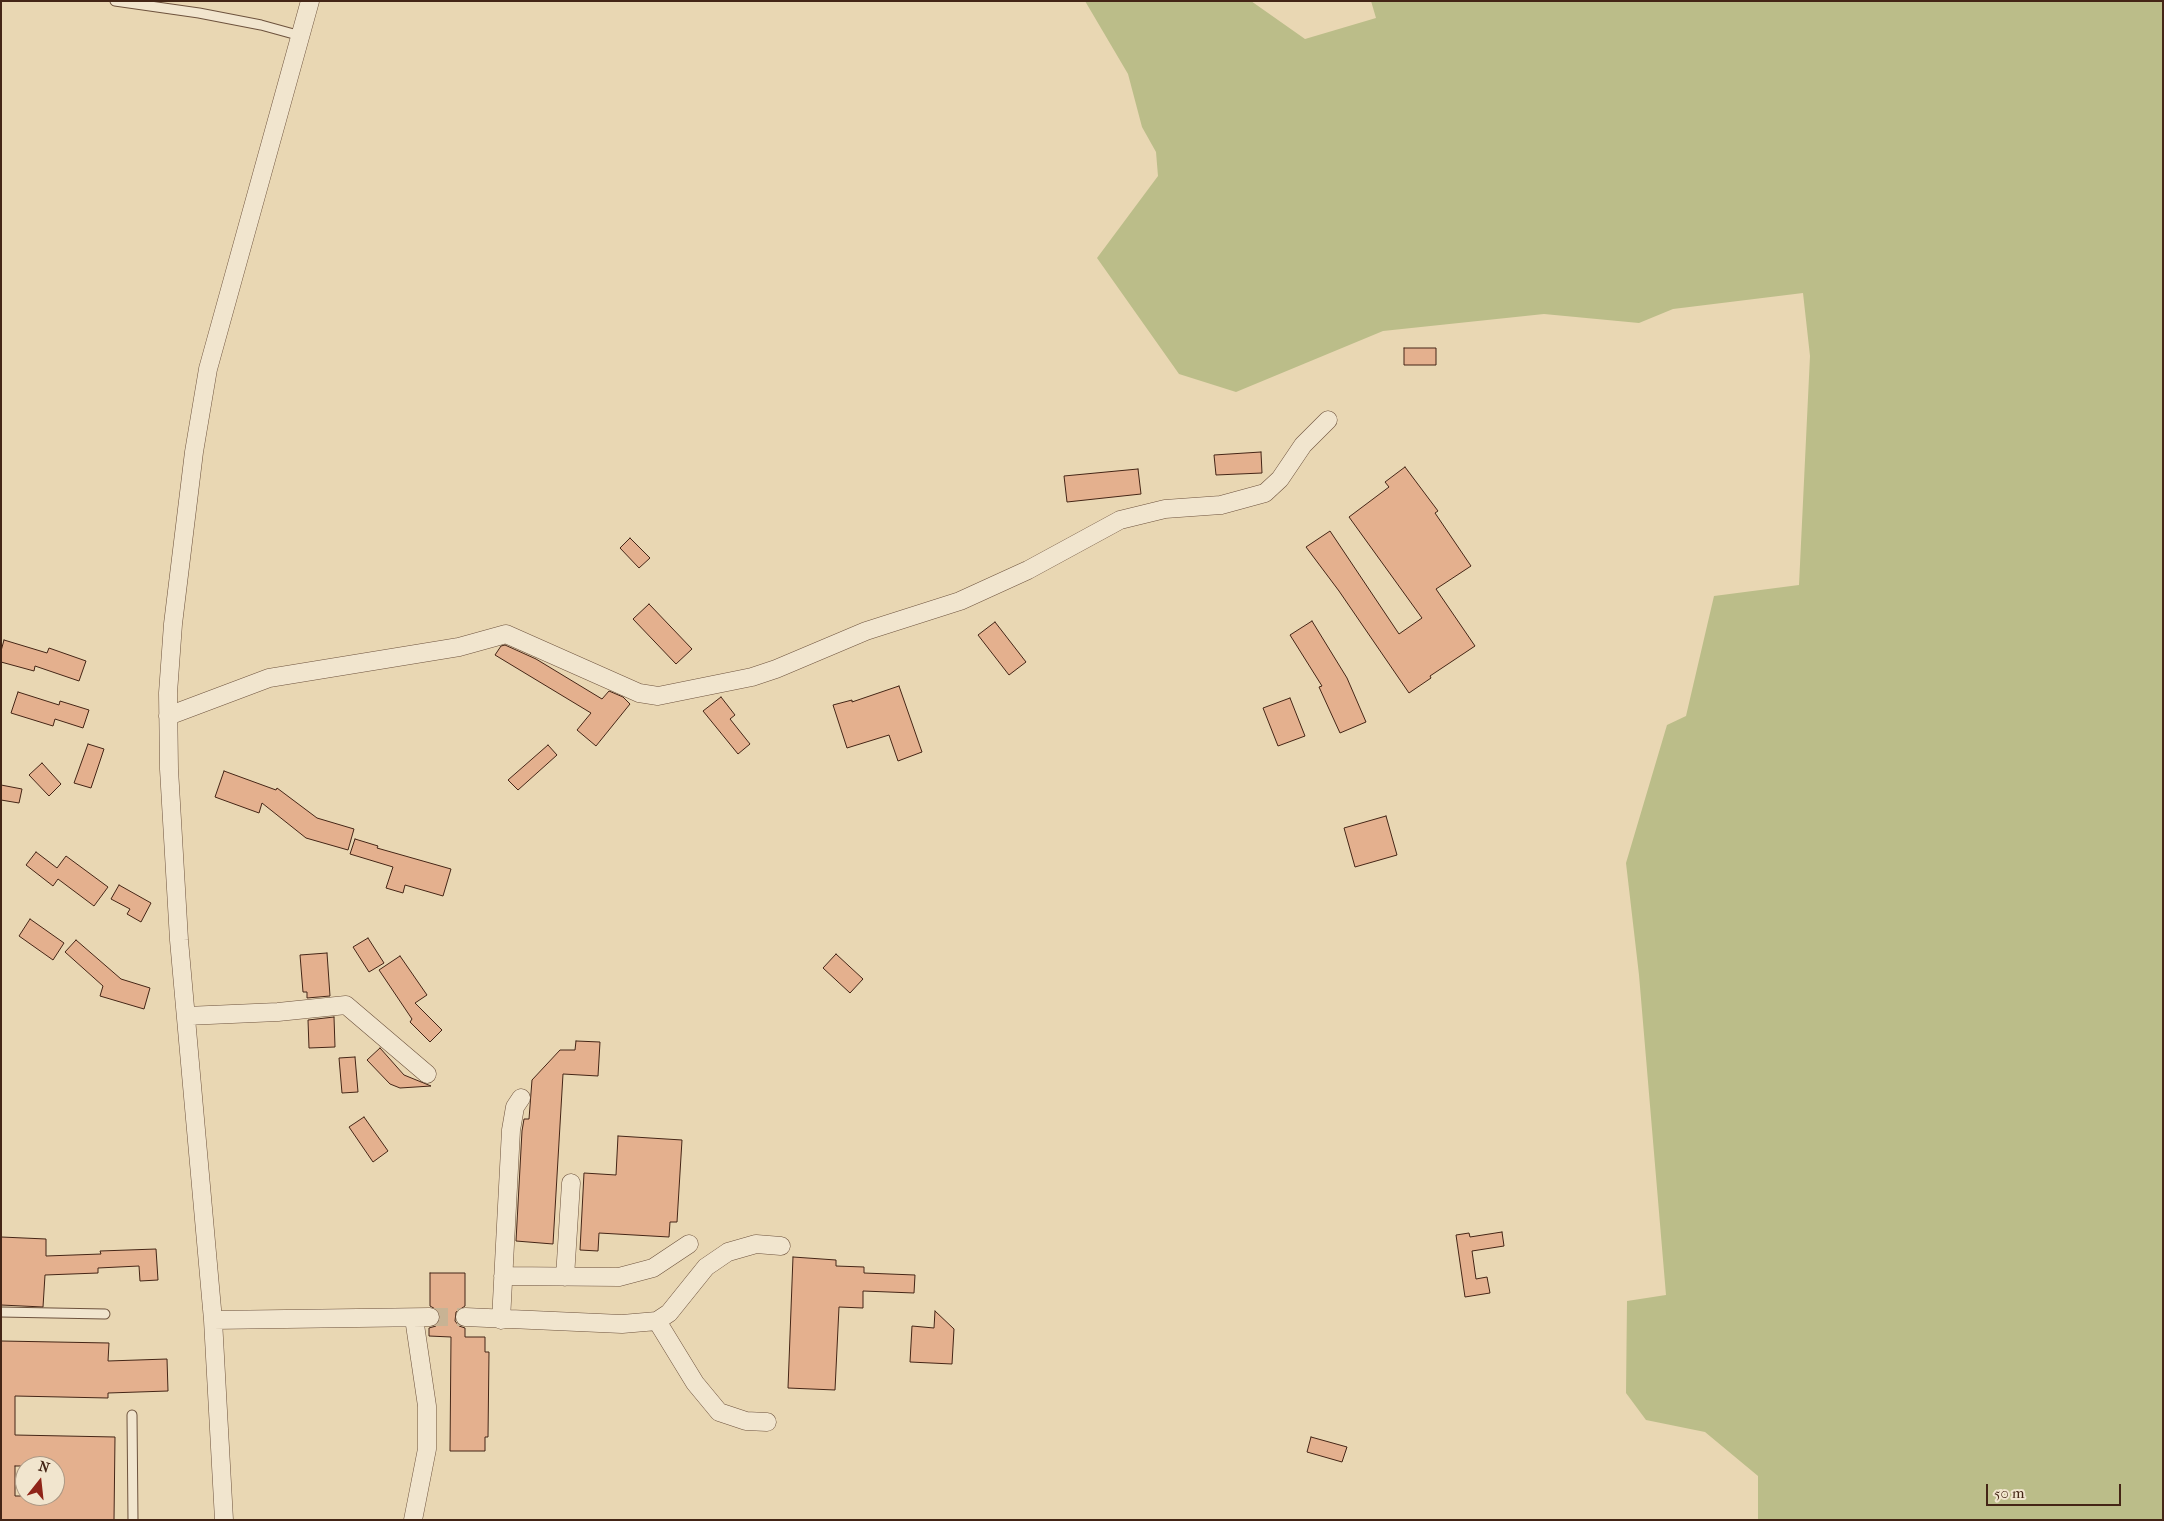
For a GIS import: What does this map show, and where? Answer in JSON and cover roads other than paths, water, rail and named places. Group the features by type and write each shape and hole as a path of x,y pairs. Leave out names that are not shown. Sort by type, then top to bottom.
{"street":[{"path":"224,1520 213,1320 186,1016 172,830 168,716 173,624 194,452 208,369 310,1"},
{"path":"168,716 269,678 459,647 506,634 639,694 658,696 752,677 776,669 866,631 960,601 1028,570 1120,520 1165,509 1221,505 1265,493 1280,479 1303,445 1328,420"},
{"path":"186,1016 278,1012 346,1005 427,1074"},
{"path":"501,1320 511,1130 515,1107 521,1098"},
{"path":"565,1277 571,1183"},
{"path":"503,1276 619,1277 653,1268 689,1244"},
{"path":"465,1317 622,1324 657,1321 669,1313 706,1268 728,1252 756,1244 781,1246"},
{"path":"213,1320 422,1318 427,1406 427,1449 413,1520"},
{"path":"657,1321 695,1383 719,1412 746,1421 767,1422"}],"lane":[{"path":"115,1 199,13 261,25 301,36"},
{"path":"1,1312 105,1314"},
{"path":"132,1415 134,1520"}],"tunnel":[{"path":"430,1317 465,1317"}]}
